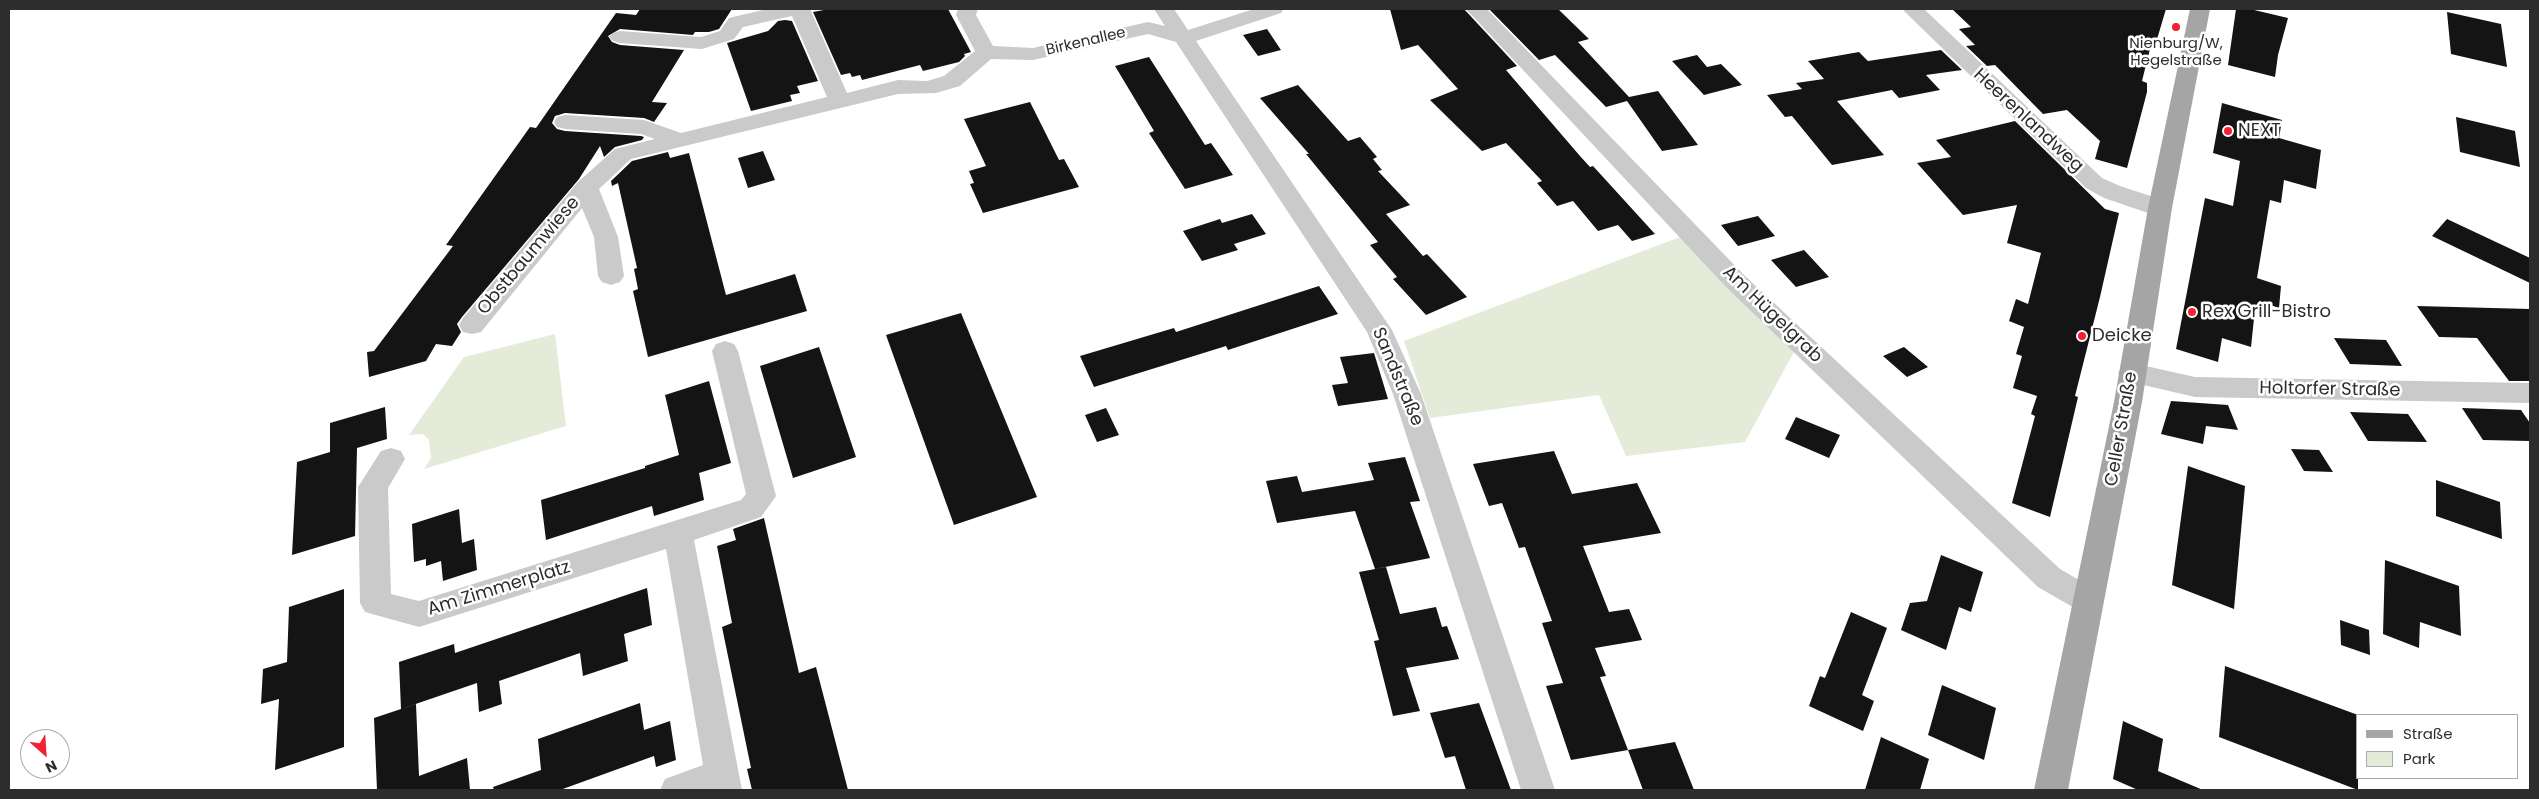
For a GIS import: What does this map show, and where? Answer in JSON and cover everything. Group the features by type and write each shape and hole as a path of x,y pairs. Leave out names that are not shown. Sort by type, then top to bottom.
{"main road":[{"name":"Celler Straße","path":"2051,790 2132,373 2160,208 2200,9"}],"street":[{"path":"620,37 702,43 727,35 736,22 752,9"},
{"path":"736,22 794,9"},
{"path":"800,9 840,102 898,86 928,88 952,82 986,52 966,15 968,9"},
{"name":"Sandstraße","path":"1164,9 1379,330 1407,394 1538,790"},
{"path":"1184,38 1274,9"},
{"name":"Am Hügelgrab","path":"1476,9 1736,282 2049,578 2087,600"},
{"name":"Heerenlandweg","path":"1912,9 2094,183 2112,192 2160,208"},
{"name":"Birkenallee","path":"986,52 1033,54 1148,28 1184,38"},
{"name":"Obstbaumwiese","path":"472,325 586,187 623,154 677,139 713,133 840,102"},
{"name":"Obstbaumwiese","path":"564,122 644,127 677,139"},
{"name":"Obstbaumwiese","path":"586,187 606,237 611,276"},
{"name":"Am Zimmerplatz","path":"391,459 373,487 376,603 419,614 678,533 751,509 761,496 725,351"},
{"name":"Holtorfer Straße","path":"2132,373 2195,387 2530,393"},
{"path":"677,790 723,782 678,533"}],"green space":[{"path":"1680,237 1795,350 1745,442 1626,456 1599,395 1430,418 1404,341"},
{"path":"555,334 566,426 424,469 431,458 429,440 423,434 409,435 464,357"}],"building":[{"path":"640,9 732,9 719,29 709,32 695,32 693,35 620,29 608,36 612,42 620,45 684,50 652,102 667,103 654,122 644,118 565,113 555,116 552,123 557,129 565,131 641,136 644,137 642,140 615,147 604,157 600,146 579,179 462,317 457,324 461,332 452,346 436,344 426,361 369,377 367,352 374,351 453,246 446,245 530,127 536,128 616,13 636,15"},
{"path":"829,9 948,9 971,52 964,54 965,56 959,62 923,71 920,65 862,80 860,75 852,77 850,73 841,75 813,12"},
{"path":"1390,9 1464,9 1517,66 1506,70 1580,156 1590,167 1593,166 1655,234 1632,241 1618,225 1598,231 1573,201 1557,206 1537,183 1542,181 1506,143 1482,151 1430,100 1458,89 1418,45 1401,50"},
{"path":"1489,9 1558,9 1589,39 1578,42 1629,97 1658,91 1698,145 1662,151 1627,101 1606,107 1555,55 1539,60"},
{"path":"1952,9 2166,9 2155,46 2151,45 2142,81 2147,83 2147,92 2127,168 2095,159 2100,141 2067,110 2043,114 1995,65 1987,66 1966,46 1975,45 1959,29 1971,27"},
{"path":"2236,9 2250,9 2288,18 2278,55 2275,77 2228,65"},
{"path":"2447,12 2501,24 2507,67 2451,54"},
{"path":"778,21 792,21 818,81 797,86 800,93 790,95 792,101 751,111 727,43 768,31"},
{"path":"1267,29 1281,50 1258,56 1243,35"},
{"path":"1941,50 1962,70 1926,75 1940,90 1899,98 1892,90 1837,101 1884,155 1832,165 1792,116 1785,117 1767,95 1802,89 1796,83 1824,79 1808,61 1859,52 1868,61"},
{"path":"1697,55 1707,67 1721,64 1742,85 1704,95 1672,61"},
{"path":"1149,57 1205,145 1211,143 1233,175 1185,189 1149,133 1154,131 1115,66"},
{"path":"1298,85 1348,141 1360,137 1377,157 1373,159 1382,170 1378,171 1410,205 1386,214 1423,256 1427,254 1467,297 1426,315 1393,279 1397,277 1370,245 1378,242 1306,154 1309,154 1260,98"},
{"path":"1030,102 1059,160 1064,159 1079,187 983,213 970,184 974,183 969,171 986,166 964,119"},
{"path":"2222,103 2282,120 2279,138 2321,150 2316,189 2284,180 2281,203 2270,200 2257,278 2281,286 2279,308 2259,301 2258,309 2255,309 2251,347 2222,338 2218,362 2176,349 2205,198 2233,206 2240,161 2213,153"},
{"path":"2456,117 2515,131 2520,167 2460,152"},
{"path":"2015,121 2105,209 2119,213 2075,396 2078,397 2050,517 2012,503 2035,416 2031,414 2037,396 2013,388 2022,356 2016,354 2024,327 2009,321 2016,299 2028,304 2041,253 2007,243 2017,205 1963,215 1917,163 1951,157 1936,140"},
{"path":"763,151 775,180 748,188 738,158"},
{"path":"668,152 670,158 689,153 726,295 795,274 807,311 648,357 633,291 638,289 634,269 637,268 618,183 612,186 611,181 632,161"},
{"path":"1252,214 1266,234 1234,244 1238,250 1202,261 1183,231 1220,219 1222,223"},
{"path":"1758,216 1775,236 1738,246 1721,225"},
{"path":"2447,219 2530,258 2530,283 2432,236"},
{"path":"1804,250 1829,277 1796,287 1771,260"},
{"path":"1319,286 1338,314 1228,350 1226,346 1094,387 1080,356 1174,328 1176,332"},
{"path":"2417,306 2530,309 2530,381 2509,381 2477,338 2439,337"},
{"path":"961,313 1037,497 954,525 886,335"},
{"path":"2334,338 2386,340 2402,366 2350,364"},
{"path":"819,347 856,457 793,478 760,366"},
{"path":"1904,347 1928,367 1907,377 1883,356"},
{"path":"1374,353 1388,399 1338,406 1332,385 1348,383 1340,357"},
{"path":"709,381 731,463 699,473 704,500 654,516 652,506 546,540 541,500 645,468 645,466 679,455 665,395"},
{"path":"2171,401 2228,405 2238,430 2206,426 2203,444 2161,434"},
{"path":"385,407 387,439 357,448 355,536 292,555 297,462 330,452 330,423"},
{"path":"1106,408 1119,435 1097,442 1085,415"},
{"path":"2462,408 2521,410 2530,423 2530,441 2483,440"},
{"path":"2350,412 2408,414 2427,442 2368,441"},
{"path":"1796,417 1840,435 1829,458 1785,439"},
{"path":"2291,449 2319,450 2333,472 2304,471"},
{"path":"1554,451 1572,494 1637,483 1661,533 1583,546 1609,612 1629,609 1642,640 1595,648 1606,676 1600,677 1628,750 1571,760 1546,686 1563,683 1542,623 1552,621 1525,547 1519,548 1502,503 1489,506 1473,464"},
{"path":"1405,457 1420,501 1410,502 1430,558 1375,569 1355,511 1277,523 1266,481 1297,476 1302,492 1374,480 1368,463"},
{"path":"2188,466 2245,486 2234,609 2172,585"},
{"path":"2436,480 2500,502 2502,539 2436,516"},
{"path":"459,509 462,543 474,539 477,570 443,581 441,561 426,566 426,559 414,562 412,524"},
{"path":"764,518 799,673 816,667 848,790 752,790 747,769 751,768 722,627 732,623 717,546 736,540 733,529"},
{"path":"1941,555 1983,572 1971,612 1959,607 1946,650 1901,630 1910,603 1927,601"},
{"path":"2385,560 2459,586 2461,636 2420,622 2419,648 2383,634"},
{"path":"1386,567 1400,614 1436,607 1442,627 1447,626 1459,659 1406,668 1420,711 1393,716 1374,641 1379,640 1359,572"},
{"path":"647,588 652,625 624,634 628,661 583,676 580,653 499,681 502,704 479,712 477,683 401,709 399,662 454,644 455,653"},
{"path":"344,589 344,747 275,770 279,699 261,704 263,669 287,662 289,607"},
{"path":"1851,612 1887,628 1862,695 1874,701 1863,731 1809,706 1820,676 1825,678"},
{"path":"2340,620 2369,630 2370,655 2341,645"},
{"path":"2225,666 2356,714 2356,779 2358,779 2358,790 2219,737"},
{"path":"1942,685 1996,708 1984,760 1928,735"},
{"path":"640,703 644,730 670,721 676,760 656,767 654,756 560,790 494,790 493,787 541,770 538,739"},
{"path":"1479,703 1511,790 1466,790 1455,756 1445,758 1430,713"},
{"path":"416,704 419,776 467,758 470,790 377,790 374,718"},
{"path":"2123,721 2163,739 2158,771 2203,790 2138,790 2113,779"},
{"path":"1881,737 1929,759 1920,790 1865,790"},
{"path":"1675,742 1694,790 1643,790 1628,750"}],"place":[{"name":"Nienburg/W, Hegelstraße","path":"2176,27"},
{"name":"NEXT","path":"2228,131"},
{"name":"Rex Grill-Bistro","path":"2192,312"},
{"name":"Deicke","path":"2082,336"}]}
